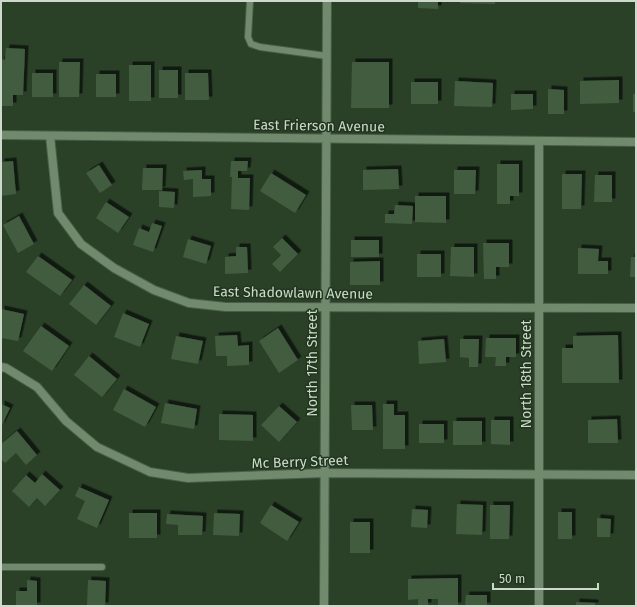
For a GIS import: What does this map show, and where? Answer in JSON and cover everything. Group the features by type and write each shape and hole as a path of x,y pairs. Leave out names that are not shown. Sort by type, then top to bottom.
{"street":[{"name":"North 17th Street","path":"324,606 327,1"},
{"name":"East Frierson Avenue","path":"1,135 326,140 636,142"},
{"name":"East Shadowlawn Avenue","path":"50,136 58,213 81,244 114,268 154,290 189,304 226,306 636,308"},
{"name":"North 18th Street","path":"539,142 539,606"},
{"name":"Mc Berry Street","path":"1,367 6,368 37,387 66,421 97,447 150,472 188,478 325,473 636,475"}],"lane":[{"path":"250,1 248,37 251,44 260,47 326,56"},
{"path":"1,567 102,567"}],"building":[{"path":"418,1 438,1 438,9 418,8"},
{"path":"460,1 495,1 495,4 460,3"},
{"path":"6,48 25,49 23,95 13,95 13,106 1,106 1,59 5,60"},
{"path":"59,62 80,62 79,97 59,97"},
{"path":"352,62 389,62 389,108 351,108"},
{"path":"129,65 151,65 151,101 129,101"},
{"path":"159,70 178,70 178,98 159,98"},
{"path":"32,73 53,73 53,97 32,97"},
{"path":"185,73 208,73 209,100 185,100"},
{"path":"96,74 116,74 116,97 96,97"},
{"path":"619,80 619,103 580,104 580,81"},
{"path":"455,81 493,83 492,107 454,106"},
{"path":"411,82 438,82 438,104 411,104"},
{"path":"548,89 564,90 564,114 548,114"},
{"path":"511,94 533,94 533,109 511,110"},
{"path":"633,94 636,94 636,112 633,112"},
{"path":"13,161 16,194 1,196 1,162"},
{"path":"231,161 248,161 247,171 238,171 238,178 250,178 249,210 231,209"},
{"path":"497,164 519,164 519,196 510,196 510,204 497,204"},
{"path":"99,165 112,185 100,193 86,173"},
{"path":"143,168 163,168 162,190 142,190"},
{"path":"398,169 399,189 363,190 363,170"},
{"path":"202,170 202,179 211,179 211,196 193,197 193,179 184,180 183,171"},
{"path":"454,170 476,170 475,194 454,194"},
{"path":"271,173 306,195 295,213 260,191"},
{"path":"562,174 582,174 581,209 562,209"},
{"path":"595,175 612,175 612,202 594,202"},
{"path":"159,191 175,192 174,208 159,207"},
{"path":"415,196 446,196 446,223 415,222"},
{"path":"106,202 129,217 118,233 96,218"},
{"path":"395,205 413,206 412,224 385,223 385,214 394,214"},
{"path":"19,216 34,244 18,253 3,225"},
{"path":"152,223 162,226 153,252 133,245 139,228 149,232"},
{"path":"282,238 298,254 280,272 272,264 281,255 273,247"},
{"path":"188,239 211,246 206,264 183,257"},
{"path":"351,240 379,240 379,257 351,257"},
{"path":"483,243 509,243 509,267 496,267 496,279 484,279"},
{"path":"236,247 247,247 248,273 225,274 225,257 236,256"},
{"path":"451,247 474,247 474,277 450,276"},
{"path":"578,248 599,249 598,261 608,261 608,274 578,274"},
{"path":"417,254 441,254 441,277 417,277"},
{"path":"38,256 72,280 60,296 26,272"},
{"path":"631,257 636,257 636,277 630,277"},
{"path":"380,261 380,285 350,285 350,262"},
{"path":"84,285 111,306 96,325 69,304"},
{"path":"1,309 24,314 18,341 1,338"},
{"path":"123,313 149,324 140,347 114,337"},
{"path":"41,326 69,346 52,371 23,351"},
{"path":"278,328 298,360 279,373 259,341"},
{"path":"237,335 238,346 249,345 249,365 227,366 227,356 216,356 215,336"},
{"path":"618,335 619,383 562,383 562,348 573,348 573,336"},
{"path":"176,336 203,341 198,364 171,359"},
{"path":"486,338 516,338 516,357 506,357 506,366 495,366 496,357 485,357"},
{"path":"444,339 446,362 419,364 418,341"},
{"path":"460,339 479,339 478,367 469,367 469,358 460,357"},
{"path":"89,356 117,379 102,397 74,375"},
{"path":"124,389 156,407 145,427 113,410"},
{"path":"165,403 197,409 194,429 161,423"},
{"path":"1,404 10,408 1,427"},
{"path":"383,404 394,404 394,415 405,415 405,449 383,449"},
{"path":"351,405 372,405 373,430 352,430"},
{"path":"279,406 297,422 279,442 261,425"},
{"path":"219,414 253,415 253,441 219,440"},
{"path":"617,419 618,443 588,443 588,420"},
{"path":"491,420 510,420 510,445 491,444"},
{"path":"453,421 482,421 482,445 453,445"},
{"path":"419,424 444,424 444,443 419,443"},
{"path":"17,431 37,455 26,465 16,453 5,463 1,459 1,444"},
{"path":"42,474 60,490 45,506 37,498 29,507 12,491 26,475 35,483"},
{"path":"79,487 109,500 97,528 77,519 85,501 75,496"},
{"path":"457,504 483,505 482,535 456,534"},
{"path":"271,505 299,522 287,541 260,523"},
{"path":"490,505 510,505 509,539 490,539"},
{"path":"412,509 428,510 427,528 411,527"},
{"path":"558,512 572,512 572,539 558,539"},
{"path":"129,513 157,513 157,538 129,538"},
{"path":"214,513 240,514 239,536 213,535"},
{"path":"167,514 203,516 202,535 178,535 178,525 166,524"},
{"path":"597,518 611,519 610,537 597,537"},
{"path":"350,522 370,522 370,553 350,553"},
{"path":"458,578 458,606 438,606 438,599 428,599 428,606 418,606 418,599 408,600 408,579"},
{"path":"27,580 37,581 37,606 16,606 16,591 27,591"},
{"path":"88,580 106,581 105,606 87,606"},
{"path":"466,595 487,595 487,606 465,606"},
{"path":"576,602 595,603 595,606 576,606"}]}
